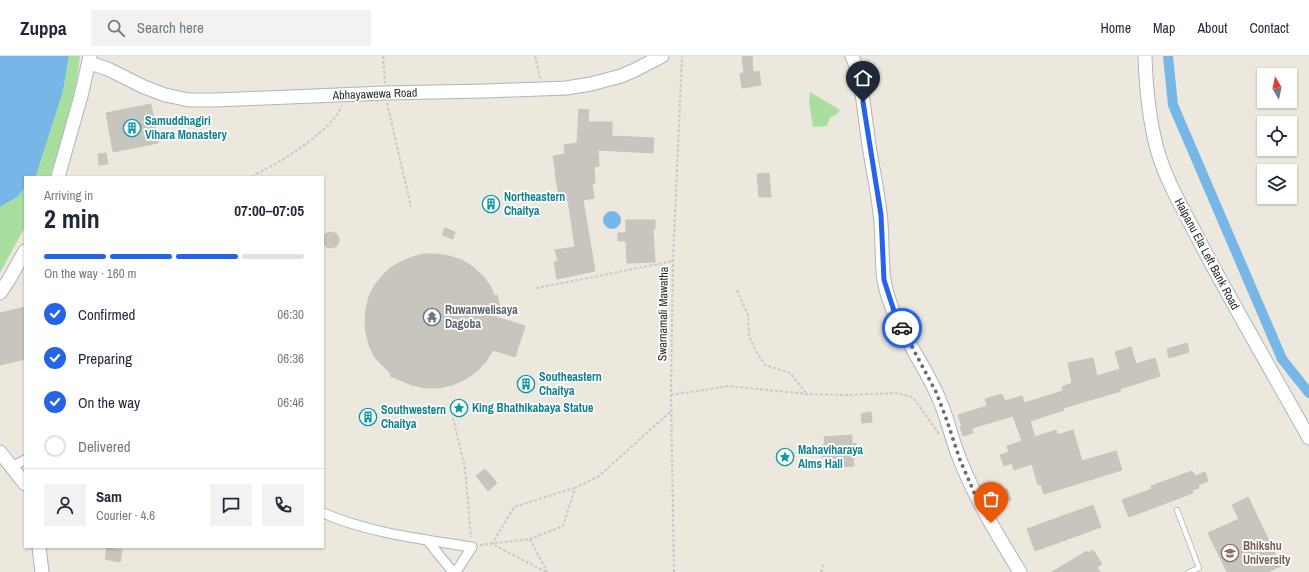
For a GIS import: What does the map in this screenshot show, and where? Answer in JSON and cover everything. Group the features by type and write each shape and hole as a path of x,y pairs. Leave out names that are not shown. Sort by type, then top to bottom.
{"main road":[{"name":"Abhayawewa Road","path":"90,59 154,91 189,100 233,100 385,93 542,90 591,84 606,80 635,70 662,56"},
{"path":"852,56 858,75 877,189 881,215 884,280 891,303 900,324 936,392 960,460 977,499 1020,572"},
{"name":"Halpanu Ela Left Bank Road","path":"1145,56 1149,105 1154,136 1171,184 1227,292 1309,438"},
{"path":"58,176 82,96 90,59"},
{"path":"0,293 24,253"},
{"path":"0,452 24,483"},
{"path":"39,548 42,572"}],"street":[{"path":"11,467 24,460"},
{"path":"324,513 339,520 401,536 472,547 456,572"},
{"path":"427,540 453,572"}],"lane":[{"path":"1177,510 1199,568 1189,572"}],"path":[{"path":"383,56 385,93 411,207"},
{"path":"536,56 542,90"},
{"name":"Swarnamali Mawatha","path":"674,572 670,395 673,261 682,56"},
{"path":"253,176 295,153 308,143 336,116 342,107 342,95"},
{"path":"536,288 673,261"},
{"path":"737,290 748,315 749,336 765,365 790,373 807,394"},
{"path":"670,395 729,386 807,394 896,393 910,396 915,400 941,437"},
{"path":"492,544 514,507 575,488 598,476 671,412"},
{"path":"453,418 465,468 472,547 530,539 563,526 575,488"},
{"path":"530,539 547,572"},
{"path":"492,544 547,572"},
{"path":"821,572 823,565"}],"green space":[{"path":"69,56 80,56 72,102 50,176 34,176 63,91"},
{"path":"810,92 840,110 837,114 830,118 827,126 813,127 809,102"},
{"path":"24,189 24,229 0,273 0,207 17,197"}],"water":[{"path":"0,56 69,56 63,91 36,175 24,176 24,189 17,197 0,207"},
{"path":"612,211 618,214 621,220 618,226 612,229 606,226 603,220 606,214"}],"building":[{"path":"742,56 752,56 753,72 759,71 761,85 742,88 740,74 744,73"},
{"name":"Samuddhagiri Vihara Monastery","path":"151,104 158,143 113,152 106,113"},
{"path":"579,109 589,110 588,122 612,122 612,136 654,138 653,153 598,150 599,166 594,167 595,183 592,184 594,198 583,200 595,271 557,279 554,262 558,261 555,250 575,247 568,200 560,201 553,156 565,154 564,145 577,143"},
{"path":"106,153 108,164 99,165 98,154"},
{"path":"769,173 771,197 759,197 757,174"},
{"name":"Northeastern Chaitya","path":"488,197 494,197 499,202 497,211 494,213 488,213 483,208 483,202"},
{"path":"626,220 655,220 655,229 653,229 655,262 627,263 626,241 618,241 618,233 626,233"},
{"path":"445,228 455,232 453,239 442,235"},
{"path":"328,232 334,232 339,237 339,243 334,248 328,248 324,244 324,236"},
{"name":"Ruwanwelisaya Dagoba","path":"424,254 449,256 462,260 483,276 491,287 494,296 497,295 500,307 481,312 525,326 515,357 493,350 485,363 476,372 464,380 439,388 425,388 412,385 390,376 391,374 374,356 369,345 365,321 369,297 374,286 390,268 412,257"},
{"path":"24,307 24,359 0,365 0,313"},
{"path":"1187,343 1189,352 1169,358 1167,349"},
{"path":"1131,347 1136,364 1155,358 1160,376 1120,389 1121,391 1063,408 1064,410 1030,421 1035,437 1056,430 1057,435 1073,430 1082,461 1116,451 1122,470 1044,494 1041,484 1038,485 1032,464 1014,470 1012,463 1004,466 1000,455 1009,452 1007,446 1022,441 1013,416 972,428 973,433 963,436 960,426 962,426 958,415 987,406 985,399 1002,394 1005,401 1022,396 1024,403 1063,391 1062,387 1072,383 1068,363 1093,358 1097,376 1120,369 1115,352"},
{"name":"Southeastern Chaitya","path":"523,377 529,377 534,382 532,391 529,393 523,393 518,388 518,382"},
{"name":"Southwestern Chaitya","path":"365,409 371,409 376,414 374,423 371,425 365,425 360,420 360,414"},
{"path":"871,412 872,422 862,423 861,414"},
{"path":"852,435 852,444 856,443 856,455 853,455 854,466 826,468 825,457 822,457 822,445 825,444 824,437"},
{"path":"485,469 497,483 488,491 476,476"},
{"path":"1192,471 1195,476 1205,472 1208,481 1198,485 1199,488 1192,490 1193,493 1129,517 1122,500 1152,489 1151,486"},
{"path":"1007,489 1011,500 1003,502 999,492"},
{"path":"1248,497 1281,566 1268,572 1227,572 1208,533 1239,519 1232,505"},
{"path":"1093,505 1101,527 1035,551 1027,529"},
{"path":"107,548 122,550 120,562 105,559"},
{"path":"1093,550 1102,564 1097,567 1100,572 1052,572 1087,551 1088,553"}],"waterway":[{"path":"1168,56 1173,105 1282,359 1309,393"}],"way so far":[{"path":"902,328 936,392 960,460 977,499 991,523"}],"place":[{"name":"Samuddhagiri Vihara Monastery","path":"132,128"},
{"name":"Northeastern Chaitya","path":"491,204"},
{"name":"Ruwanwelisaya Dagoba","path":"432,317"},
{"name":"Southeastern Chaitya","path":"526,384"},
{"name":"King Bhathikabaya Statue","path":"459,408"},
{"name":"Southwestern Chaitya","path":"368,417"},
{"name":"Mahaviharaya Alms Hall","path":"785,457"},
{"name":"Bhikshu University","path":"1230,553"}],"route":[{"path":"863,102 881,215 884,280 895,314 902,328"}]}
